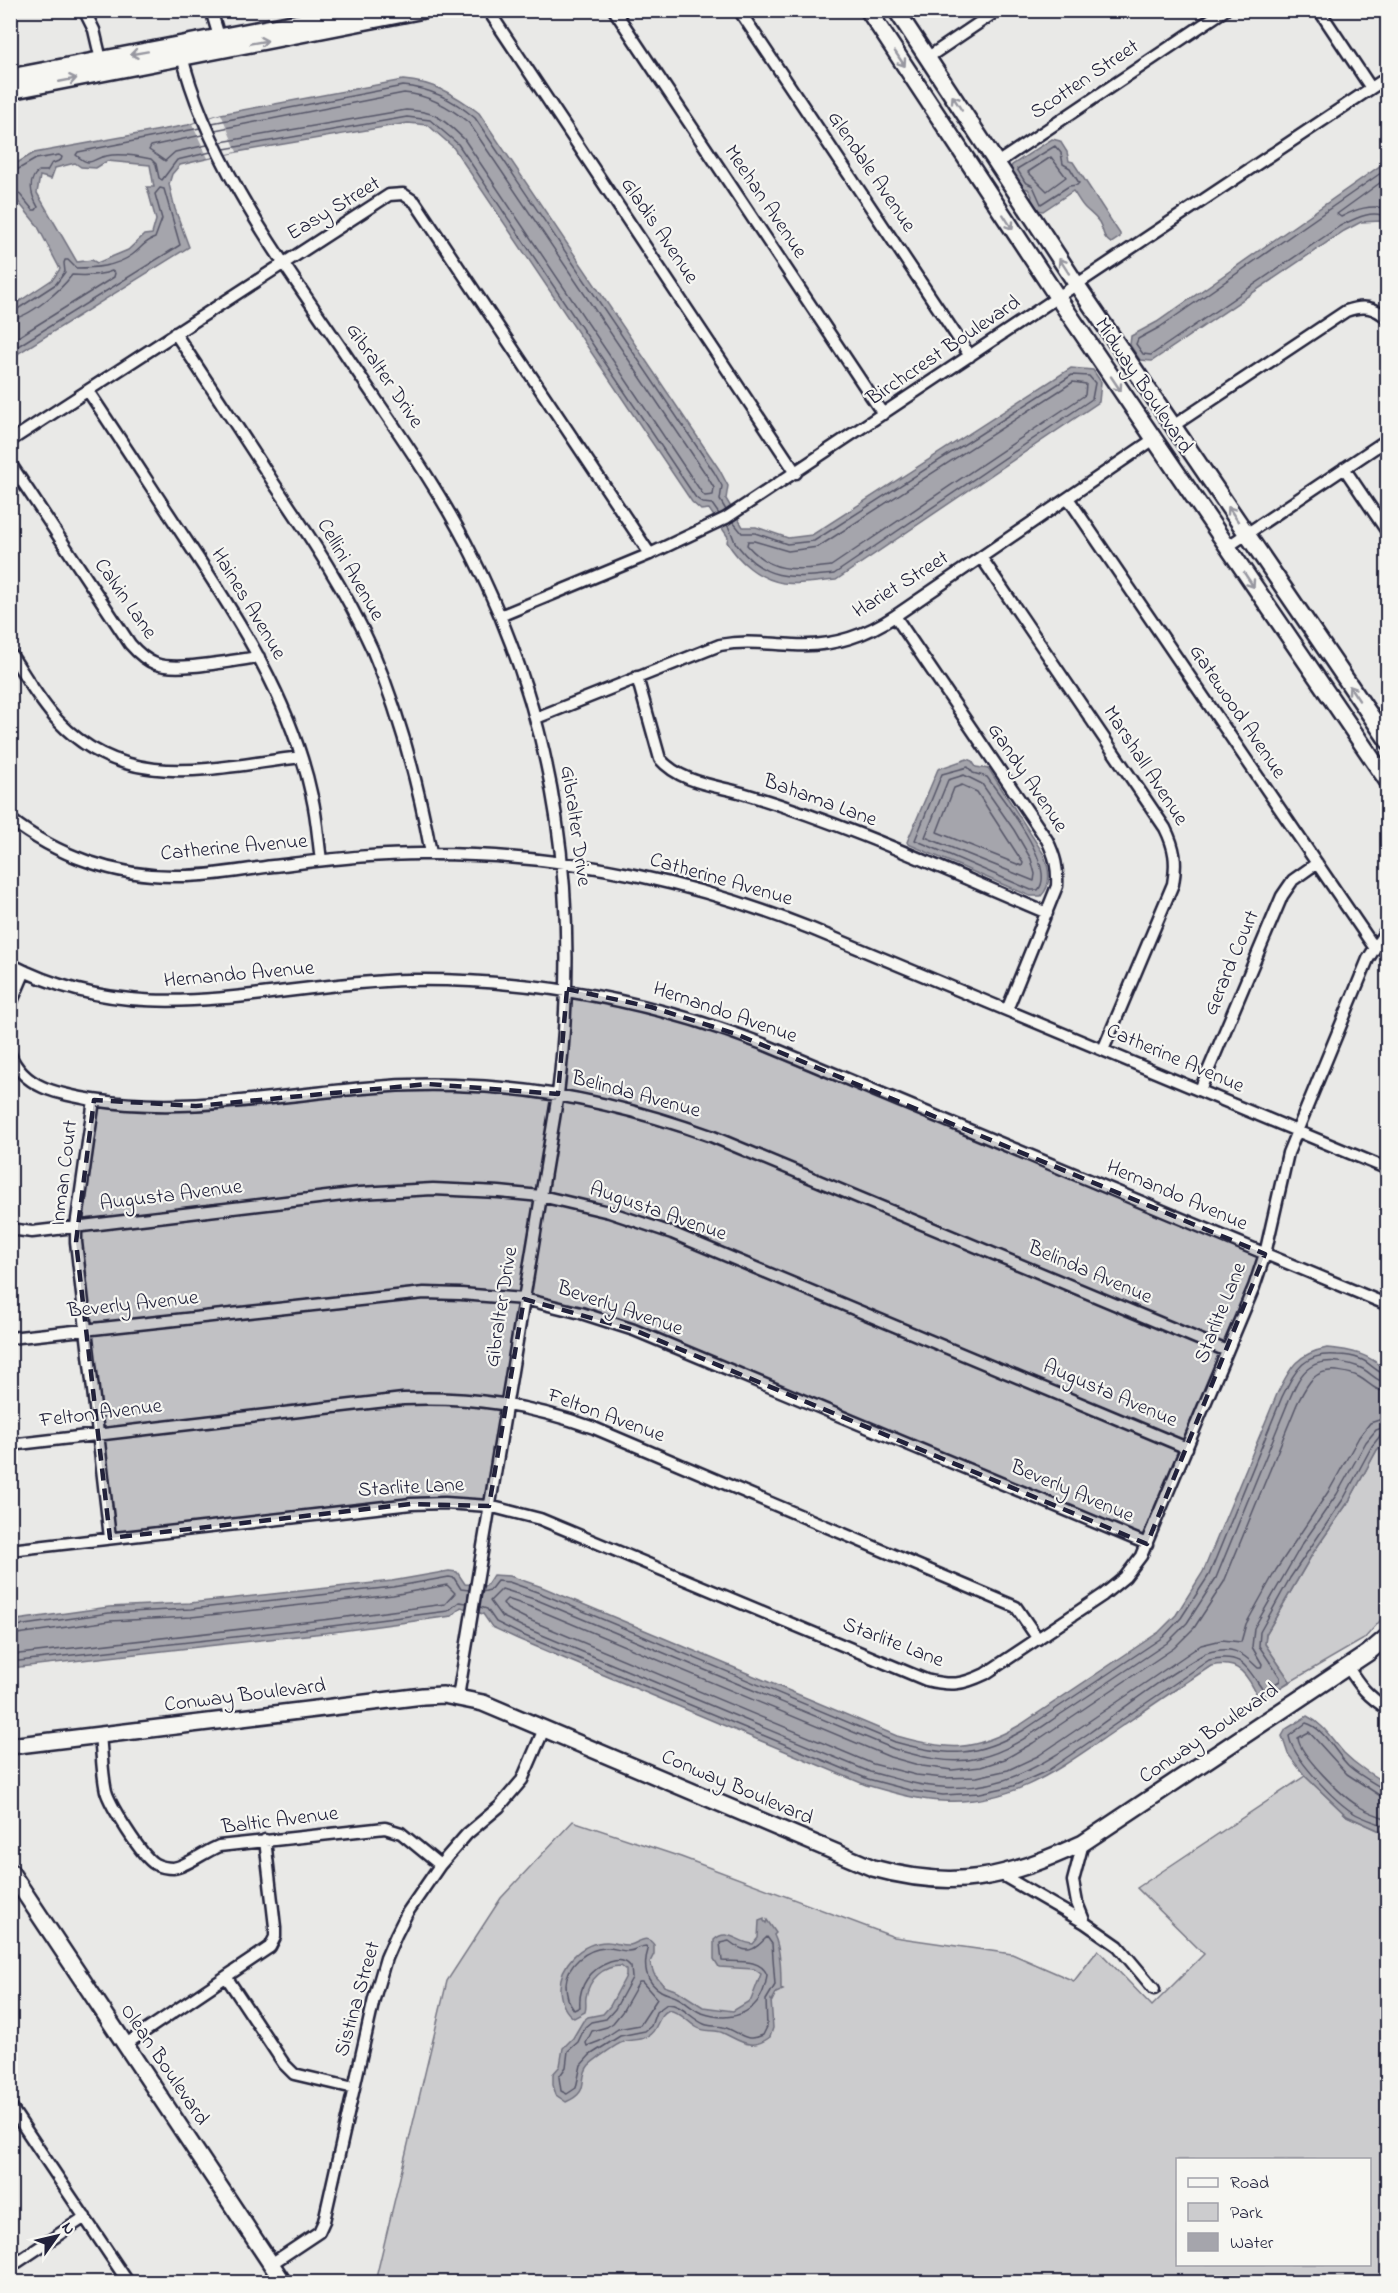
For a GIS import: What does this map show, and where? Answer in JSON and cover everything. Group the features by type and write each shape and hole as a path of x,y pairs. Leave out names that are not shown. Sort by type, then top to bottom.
{"street":[{"path":"84,10 94,30 102,66"},
{"path":"211,10 222,43"},
{"path":"10,76 102,66 181,52 336,18 361,10"},
{"path":"336,18 424,10"},
{"name":"Gladis Avenue","path":"488,10 796,473"},
{"name":"Meehan Avenue","path":"614,10 884,414"},
{"name":"Glendale Avenue","path":"739,10 970,356"},
{"name":"Midway Boulevard","path":"868,10 1058,298 1388,782"},
{"name":"Midway Boulevard","path":"896,10 1077,285 1388,741"},
{"path":"927,58 998,10"},
{"name":"Scotten Street","path":"996,163 1225,10"},
{"path":"1319,10 1371,88"},
{"name":"Gibralter Drive","path":"181,52 205,120 221,156 284,263 428,477 471,552 517,660 536,718 552,790 563,862 567,927 567,989 558,1094 458,1697"},
{"path":"10,91 102,66"},
{"name":"Birchcrest Boulevard","path":"500,616 708,529 744,508 1388,77"},
{"name":"Easy Street","path":"10,441 389,195 403,194 415,202 650,554"},
{"path":"1173,426 1346,311 1359,307 1373,308 1388,319"},
{"name":"Cellini Avenue","path":"176,333 309,535 354,612 383,676 405,736 431,854"},
{"name":"Haines Avenue","path":"88,390 231,607 260,657 301,757 313,797 321,860"},
{"path":"1227,547 1388,439"},
{"name":"Hariet Street","path":"536,718 720,645 750,641 796,645 828,643 864,633 895,616 1154,440"},
{"name":"Calvin Lane","path":"10,463 130,644 141,656 156,664 173,667 260,657"},
{"path":"1344,468 1388,532"},
{"name":"Gatewood Avenue","path":"1068,498 1374,947"},
{"name":"Marshall Avenue","path":"981,557 1165,828 1174,848 1176,866 1173,884 1104,1050"},
{"name":"Gandy Avenue","path":"895,616 1047,840 1054,854 1058,869 1057,886 1007,1010"},
{"path":"10,653 46,706 65,729 95,750 124,764 145,769 177,772 301,757"},
{"name":"Bahama Lane","path":"637,677 660,759 669,769 683,777 817,818 1047,913"},
{"name":"Catherine Avenue","path":"10,819 69,855 95,864 148,875 198,875 321,860 431,854 495,856 563,862 666,881 748,905 812,928 1388,1169"},
{"name":"Gerard Court","path":"1200,1090 1282,896 1293,880 1317,863"},
{"name":"Starlite Lane","path":"10,1550 411,1504 445,1503 489,1506 556,1525 936,1683 946,1685 966,1683 985,1674 1116,1586 1133,1567 1147,1544 1254,1287 1265,1254 1281,1176 1297,1131 1374,947 1388,927"},
{"name":"Hernando Avenue","path":"10,964 69,988 102,995 162,1002 210,1000 405,980 479,981 567,989 651,1007 735,1034 1388,1305"},
{"path":"10,1006 25,971"},
{"name":"Belinda Avenue","path":"10,1054 24,1076 37,1086 53,1092 94,1100 145,1106 196,1106 364,1088 428,1084 493,1087 558,1094 637,1112 711,1136 1227,1351"},
{"name":"Inman Court","path":"94,1100 76,1226 110,1538"},
{"name":"Augusta Avenue","path":"10,1229 33,1232 399,1190 466,1189 541,1196 609,1212 672,1233 1187,1448"},
{"name":"Beverly Avenue","path":"10,1338 396,1295 461,1294 524,1299 581,1313 634,1330 1147,1544"},
{"name":"Felton Avenue","path":"10,1445 403,1399 455,1398 506,1403 594,1428 1016,1607 1038,1639"},
{"name":"Conway Boulevard","path":"10,1746 423,1696 458,1697 483,1703 873,1868 908,1876 971,1879 1002,1875 1042,1862 1083,1843 1368,1653 1388,1636"},
{"path":"1347,1666 1371,1699 1388,1709"},
{"name":"Sistina Street","path":"272,2264 319,2232 324,2221 374,1999 387,1958 407,1913 440,1865 467,1834 499,1807 522,1780 544,1729"},
{"name":"Baltic Avenue","path":"100,1735 106,1791 111,1804 145,1855 154,1863 165,1868 177,1868 219,1846 385,1828 401,1833 440,1865"},
{"path":"126,2044 270,1947 275,1937 265,1840"},
{"path":"1083,1843 1073,1881 1077,1903 1085,1923"},
{"name":"Olean Boulevard","path":"10,1871 283,2283"},
{"path":"1002,1875 1085,1923 1118,1947 1154,1989"},
{"path":"227,1977 284,2064 294,2074 354,2088"},
{"path":"10,2106 128,2283"},
{"path":"10,2266 85,2217"}],"highlighted area":[{"path":"567,989 651,1007 736,1034 1265,1254 1147,1544 634,1330 524,1299 489,1506 411,1504 110,1538 76,1242 94,1100 196,1106 428,1084 558,1094"}],"green space":[{"path":"1387,1439 1387,1613 1364,1639 1276,1690 1290,1681 1265,1644 1266,1634 1313,1553 1349,1501 1377,1450"},
{"path":"1305,1776 1347,1816 1387,1834 1387,2282 375,2282 447,1981 501,1898 573,1821 681,1857 894,1937 1012,1954 1074,1981 1098,1950 1152,2006 1204,1954 1137,1888"}],"water":[{"path":"403,80 424,83 444,90 479,113 719,469 728,486 726,499 743,527 756,527 788,538 812,535 1071,368 1093,370 1101,382 1099,402 836,580 783,583 766,578 750,569 737,556 727,542 728,537 709,509 701,510 692,502 453,147 428,125 408,123 237,152 180,165 172,174 169,184 175,209 189,247 11,358 11,307 53,279 60,269 37,225 11,193 10,167 34,153 188,125 221,114","holes":["107,161 150,165 154,187 147,187 156,220 152,234 144,235 128,250 97,263 92,260 77,262 37,193 40,176 51,179 55,168 75,163 81,167 96,168"]},
{"path":"1052,139 1060,141 1067,152 1069,161 1073,162 1120,234 1120,237 1111,243 1099,222 1083,206 1073,191 1043,211 1037,210 1031,201 1032,196 1028,189 1022,188 1010,171 1012,165"},
{"path":"1387,161 1387,226 1381,221 1361,222 1344,231 1152,361 1140,360 1130,345 1131,336 1157,322"},
{"path":"967,759 972,761 976,767 989,769 1043,853 1049,875 1047,886 1041,896 1030,896 908,844 938,769"},
{"path":"1327,1348 1360,1354 1387,1371 1387,1439 1377,1450 1349,1501 1313,1553 1266,1634 1265,1644 1290,1681 1260,1701 1252,1684 1237,1668 1230,1665 1211,1666 1056,1770 1014,1790 992,1797 968,1801 942,1801 904,1795 866,1785 518,1639 492,1627 483,1614 461,1607 452,1616 333,1632 11,1668 10,1621 109,1607 190,1603 392,1581 449,1571 457,1572 465,1584 486,1586 493,1575 510,1576 542,1587 897,1736 946,1746 974,1744 1003,1734 1020,1725 1159,1632 1176,1615 1203,1572 1286,1377 1301,1358"},
{"path":"1307,1716 1323,1728 1354,1762 1387,1784 1387,1834 1347,1816 1305,1776 1288,1754 1282,1736 1286,1729"},
{"path":"764,1919 776,1933 774,1935 779,1954 781,1989 783,1990 776,1993 771,2000 773,2028 770,2037 757,2044 745,2043 720,2032 699,2029 669,2010 650,2034 643,2038 620,2043 589,2065 584,2075 582,2089 574,2098 566,2102 556,2095 553,2074 560,2066 563,2048 573,2038 583,2021 588,2017 603,2014 610,2006 626,1976 626,1970 621,1966 608,1968 598,1975 588,1990 585,2012 574,2018 565,2009 560,1990 563,1972 580,1951 597,1943 630,1945 645,1939 651,1941 654,1945 654,1954 650,1962 654,1974 664,1986 678,1991 703,2007 733,2011 751,2000 761,1974 754,1969 719,1967 714,1959 714,1940 719,1936 728,1935 753,1944 758,1938 759,1921"}],"pier":[{"path":"221,114 237,152 208,158 192,124"}]}
